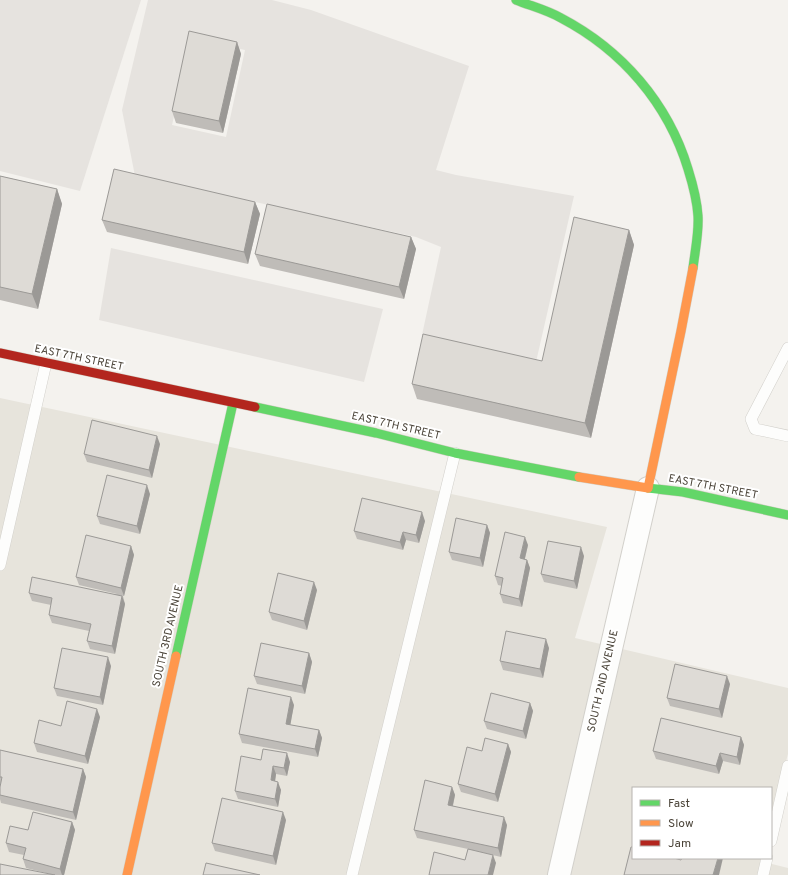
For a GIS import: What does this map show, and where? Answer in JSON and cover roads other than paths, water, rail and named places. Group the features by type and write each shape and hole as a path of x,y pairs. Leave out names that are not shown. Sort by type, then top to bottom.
{"main road":[{"path":"516,0 560,18 582,30 606,47 628,66 657,101 668,120 679,142 691,177 696,198 698,219 694,261 648,488"},
{"name":"EAST 7TH STREET","path":"0,352 376,433 455,453 594,480 683,492 788,515"},
{"name":"SOUTH 3RD AVENUE","path":"127,875 233,402"}],"street":[{"name":"SOUTH 2ND AVENUE","path":"559,875 648,488"}],"lane":[{"path":"788,348 751,419 755,429 788,436"},
{"path":"0,565 46,363"},
{"path":"352,875 455,453"},
{"path":"772,837 788,766"},
{"path":"763,875 767,859"}]}
